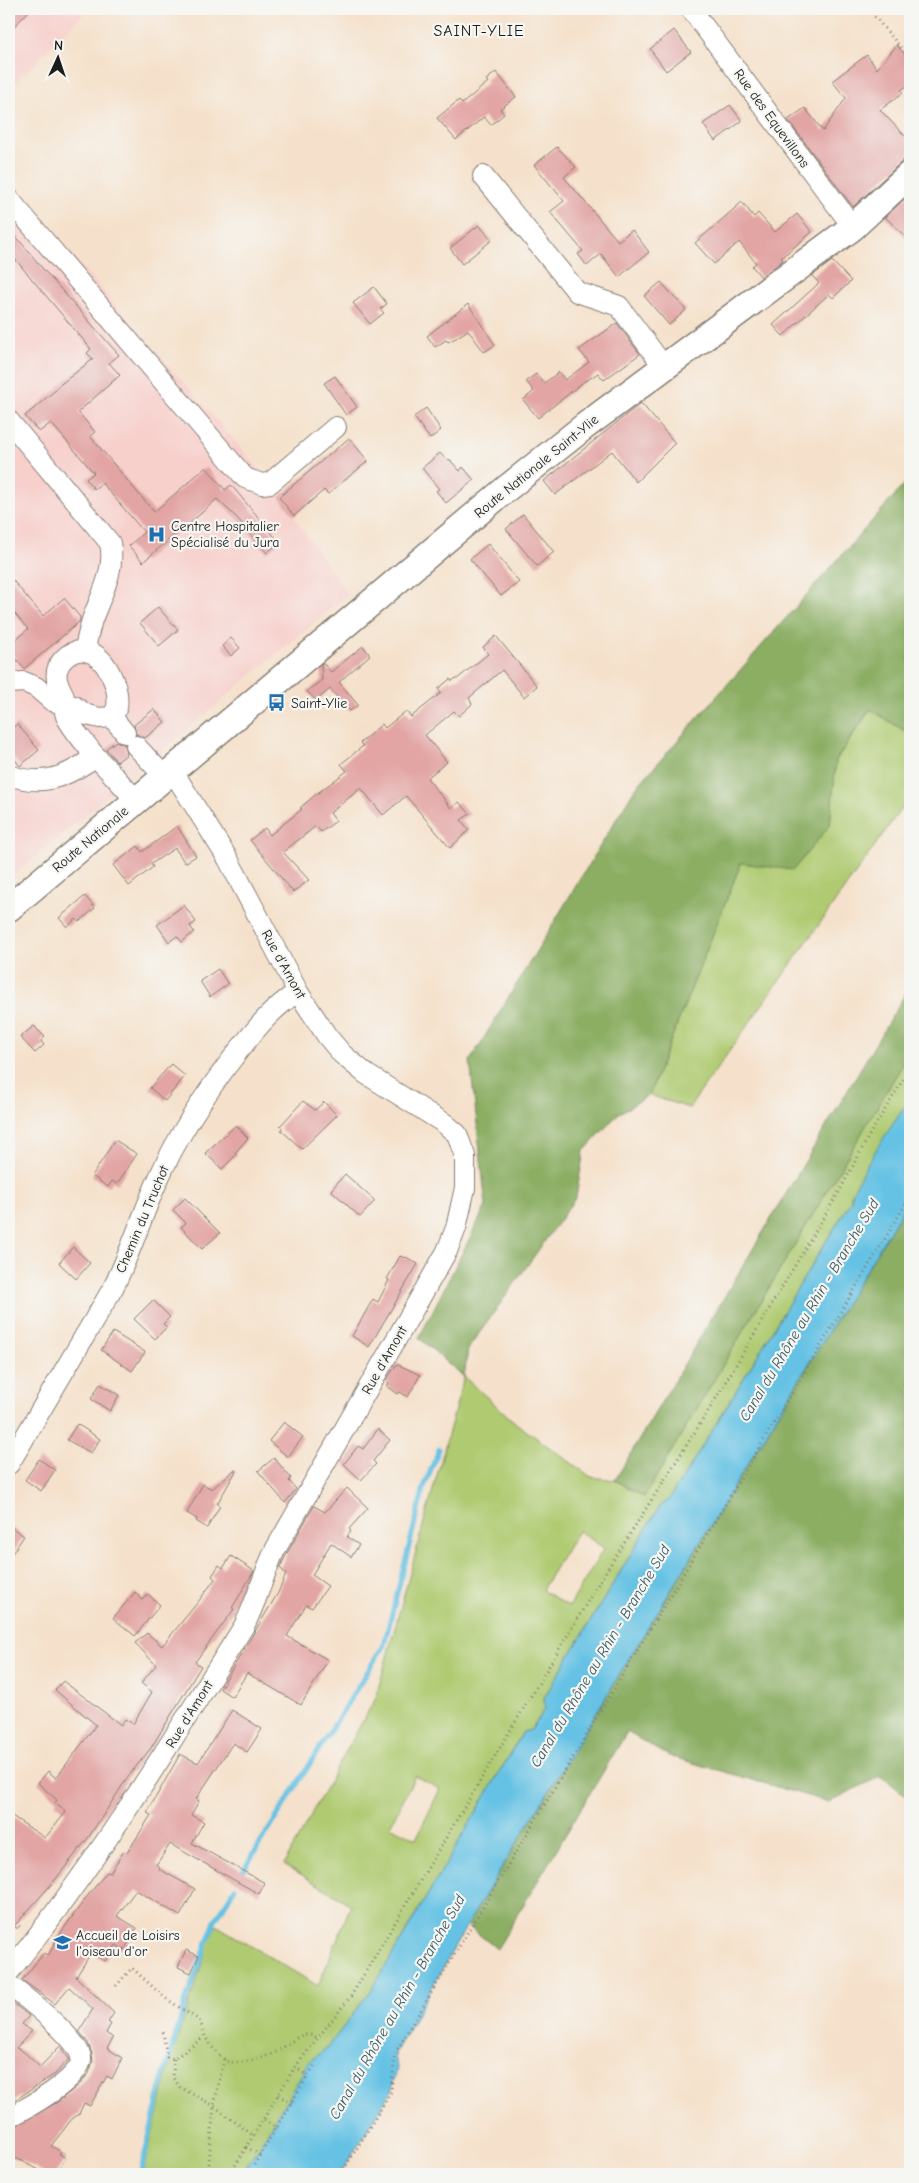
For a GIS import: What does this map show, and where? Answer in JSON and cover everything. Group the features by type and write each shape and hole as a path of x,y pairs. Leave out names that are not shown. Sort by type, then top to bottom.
{"main road":[{"name":"Route Nationale Saint-Ylie","path":"168,773 506,489 585,426 853,228 910,174"},
{"name":"Route Nationale","path":"9,908 168,773"}],"street":[{"name":"Rue des Equevillons","path":"691,9 853,228"},
{"path":"483,176 577,292 619,306 664,367"},
{"path":"9,199 245,478 262,484 270,483 336,427"},
{"path":"9,421 110,543 112,560 110,570 91,623 84,651"},
{"path":"9,683 16,681 36,687 52,701 64,705 74,706 87,715 100,718 112,717 117,707 116,697 109,672 102,662 84,651 73,653 64,658 59,664 57,680 64,695 64,705 66,716 91,751 136,800"},
{"name":"Rue d'Amont","path":"9,1972 114,1832 244,1626 254,1607 267,1567 275,1550 438,1266 456,1228 462,1208 466,1170 465,1156 456,1134 444,1123 366,1074 342,1054 327,1036 298,992 228,859 168,773 131,739 112,717"},
{"path":"9,775 20,779 48,780 65,776 89,761 91,751"},
{"name":"Chemin du Truchot","path":"9,1464 117,1280 156,1183 188,1119 216,1078 264,1018 298,992"},
{"path":"9,1985 66,2035 79,2050 81,2062 74,2072 44,2098 9,2117"}],"path":[{"path":"870,9 910,58"},
{"path":"230,2174 295,2067 351,1996 608,1568 709,1410 841,1188 871,1132 910,1069"},
{"path":"341,2174 391,2092 395,2053 910,1196"},
{"path":"116,1986 132,1968 165,1998 199,2020 204,2037 224,2059 234,2063 266,2057 277,2052 292,2039 308,2035 317,2038"},
{"path":"163,2032 175,2083 214,2106 254,2136"},
{"path":"170,2058 204,2037"},
{"path":"208,2174 214,2106 224,2059"},
{"path":"254,2165 314,2066"},
{"path":"295,2067 308,2076"},
{"path":"278,2095 292,2103"},
{"path":"264,2120 276,2128"},
{"path":"246,2147 260,2155"}],"shaded area":[{"path":"9,9 88,9 9,89"},
{"name":"Centre Hospitalier Spécialisé du Jura","path":"9,180 77,261 263,473 348,594 9,879"}],"green space":[{"path":"910,478 910,724 905,731 870,709 836,760 830,825 793,870 741,863 649,1095 618,1114 584,1151 576,1197 468,1349 464,1377 419,1338 486,1206 470,1061 634,790"},
{"path":"871,709 905,731 910,724 910,800 908,799 689,1108 649,1095 741,863 830,825 836,760"},
{"path":"910,986 910,1052 644,1497 615,1480"},
{"path":"910,1052 910,1099 869,1162 851,1195 851,1201 714,1426 668,1501 660,1506 544,1698 545,1709 531,1730 523,1732 373,1988 328,2047 306,2064 303,2073 242,2174 142,2174 173,2052 216,1925 318,1986 351,1905 284,1864 376,1697 464,1377 517,1424 591,1477 615,1480 644,1497","holes":["578,1531 604,1548 569,1607 542,1590","415,1776 440,1789 416,1839 390,1826"]},
{"path":"910,1198 910,1612 906,1617 910,1666 910,1799 881,1776 829,1802 669,1756 627,1732 497,1949 467,1925"}],"water":[{"name":"Canal du Rhône au Rhin - Branche Sud","path":"910,1099 910,1198 467,1925 395,2053 397,2069 391,2092 340,2174 242,2174 303,2073 306,2064 328,2047 373,1988 523,1732 531,1730 545,1709 544,1698 660,1506 668,1501 714,1426 851,1201 858,1180 866,1166"}],"building":[{"path":"9,9 31,9 9,32"},
{"path":"674,30 691,52 666,71 650,49"},
{"path":"897,45 910,61 910,84 901,90 903,93 880,110 910,141 910,154 853,207 788,120 805,108 823,131 846,98 832,81 867,55 877,69"},
{"path":"496,72 516,97 500,109 504,114 491,125 484,117 456,140 437,118 459,100 462,104 488,82 486,80"},
{"path":"730,105 742,121 715,141 703,124"},
{"path":"557,147 576,167 564,177 618,241 632,230 649,252 619,277 601,254 587,266 578,254 583,251 550,212 564,201 534,165"},
{"path":"910,194 910,241 885,217"},
{"path":"742,202 754,217 758,213 775,232 797,214 812,232 781,258 783,260 761,277 752,266 756,263 739,242 714,264 695,243"},
{"path":"479,225 492,240 462,264 450,248"},
{"path":"9,228 119,355 109,363 120,375 78,412 95,432 90,436 154,512 206,467 225,490 231,485 279,542 267,553 238,519 217,499 143,562 129,546 144,532 102,483 94,489 86,479 94,473 51,423 39,432 25,416 57,387 93,359 87,353 91,349 9,252"},
{"path":"832,261 851,281 833,298 829,294 783,336 773,325 819,283 812,276"},
{"path":"661,282 686,310 669,325 644,296"},
{"path":"374,287 387,304 380,309 384,313 370,324 353,303"},
{"path":"468,304 495,345 484,352 468,330 456,338 448,342 446,340 435,347 427,336"},
{"path":"617,323 640,354 604,380 598,373 586,380 538,418 523,400 534,391 526,381 536,374 544,383 559,372 565,380 589,362 579,350"},
{"path":"335,376 357,407 346,415 324,383"},
{"path":"641,403 675,443 636,482 612,451 555,495 544,481"},
{"path":"426,408 441,430 430,439 414,417"},
{"path":"349,438 368,461 328,494 324,490 294,516 279,497"},
{"path":"440,453 447,461 449,459 460,471 463,467 474,480 446,503 436,491 439,489 422,468"},
{"path":"523,514 554,552 537,566 506,529"},
{"path":"488,544 519,582 501,596 470,559"},
{"path":"9,576 43,616 64,598 80,617 79,622 24,669 9,650 9,645 28,629 9,607"},
{"path":"158,607 178,630 159,646 140,623"},
{"path":"496,636 537,686 524,697 502,670 469,698 472,704 459,716 454,711 425,735 447,762 427,778 451,808 459,802 470,814 461,820 469,830 450,848 406,796 383,815 361,788 330,813 336,821 321,832 316,826 283,852 309,880 293,892 250,840 265,828 270,835 302,809 300,808 315,795 347,771 341,764 363,746 360,743 382,724 385,728 406,711 411,717 441,693 438,689 450,679 452,681 457,679 488,654 483,647"},
{"path":"231,638 240,648 231,656 222,646"},
{"path":"363,646 370,655 339,682 358,705 350,711 330,689 316,701 307,691 322,680 321,664 323,663 331,672"},
{"path":"154,709 165,722 145,738 136,734 134,725"},
{"path":"17,724 39,750 20,766 9,752 9,731"},
{"path":"116,741 125,745 127,754 117,762 106,749"},
{"path":"177,826 196,856 185,863 175,848 151,864 153,867 129,886 113,865 138,846 142,852"},
{"path":"85,896 95,908 79,922 76,919 67,927 59,918"},
{"path":"184,905 196,922 190,926 194,932 182,942 177,936 169,942 157,925"},
{"path":"218,969 228,984 210,997 200,981"},
{"path":"34,1026 45,1037 41,1041 44,1045 35,1053 20,1037"},
{"path":"171,1064 185,1076 165,1101 150,1088"},
{"path":"303,1101 315,1110 324,1102 337,1115 302,1149 281,1130 280,1126"},
{"path":"236,1125 248,1138 235,1153 236,1155 222,1169 205,1153"},
{"path":"115,1140 137,1154 117,1184 112,1181 108,1187 92,1176"},
{"path":"345,1174 375,1201 360,1217 331,1190"},
{"path":"185,1198 220,1233 202,1249 181,1227 186,1223 173,1210"},
{"path":"73,1247 90,1263 76,1279 59,1263"},
{"path":"400,1256 406,1257 418,1264 369,1347 352,1336 373,1299 378,1302 389,1280 387,1279"},
{"path":"153,1300 170,1317 163,1324 167,1327 155,1339 134,1319"},
{"path":"113,1332 145,1352 132,1371 101,1350"},
{"path":"397,1364 420,1375 408,1397 400,1392 398,1394 387,1386 389,1383 386,1380"},
{"path":"100,1384 119,1395 110,1411 91,1399"},
{"path":"284,1422 303,1437 288,1457 269,1441"},
{"path":"77,1424 100,1439 91,1453 67,1440"},
{"path":"378,1429 390,1440 373,1461 376,1464 361,1480 344,1464 358,1446 363,1449"},
{"path":"274,1458 291,1478 289,1481 296,1489 285,1503 258,1471"},
{"path":"39,1459 55,1470 41,1491 25,1480"},
{"path":"234,1470 236,1471 217,1504 220,1506 207,1528 187,1513 203,1484 212,1489"},
{"path":"347,1488 368,1508 349,1529 351,1531 347,1537 359,1545 351,1557 331,1543 312,1575 328,1586 312,1608 306,1605 287,1636 328,1660 301,1705 247,1673 232,1697 220,1689 278,1593 286,1574 280,1568 286,1555 314,1506 325,1512"},
{"path":"9,1526 24,1536 9,1558"},
{"path":"231,1556 254,1571 232,1608 234,1609 195,1662 201,1666 151,1748 130,1774 88,1838 55,1880 9,1932 9,1814 45,1838 66,1812 55,1803 57,1800 38,1783 48,1771 56,1778 96,1725 55,1690 63,1681 121,1725 125,1719 133,1724 152,1692 141,1683 156,1665 135,1643 147,1633 162,1646 215,1579 212,1576 219,1565 223,1568"},
{"path":"135,1592 143,1600 148,1594 160,1605 135,1636 113,1618"},
{"path":"232,1710 262,1729 247,1752 233,1743 196,1799 199,1801 191,1815 204,1822 192,1843 265,1883 259,1894 170,1844 156,1865 160,1867 159,1869 195,1889 180,1916 136,1890 117,1916 137,1928 124,1950 116,1945 105,1961 91,1953 76,1977 114,2013 108,2022 111,2024 106,2033 113,2038 107,2048 122,2058 112,2079 107,2076 90,2106 84,2103 79,2114 72,2119 51,2146 61,2152 59,2154 66,2158 55,2174 45,2174 9,2156 9,2132 12,2128 58,2102 81,2083 89,2073 93,2061 92,2054 88,2043 79,2031 93,2009 69,1987 55,2004 22,1980 44,1953 48,1956 60,1934 85,1899 107,1872 110,1873 124,1851 127,1853 151,1815 147,1813 180,1754 198,1763"},
{"path":"186,1950 199,1956 191,1973 178,1967"},
{"path":"9,2000 29,2016 22,2024 32,2031 16,2048 24,2052 40,2067 60,2046 69,2059 55,2074 9,2104"}],"waterway":[{"path":"243,1871 384,1645 424,1487 439,1449"},
{"path":"140,2174 164,2075 187,1997 215,1921 235,1888"}],"place":[{"name":"Centre Hospitalier Spécialisé du Jura","path":"157,534"},
{"name":"Saint-Ylie","path":"277,703"},
{"name":"Accueil de Loisirs l'oiseau d'or","path":"62,1943"}],"district":[{"name":"SAINT-YLIE","path":"479,30"}]}
